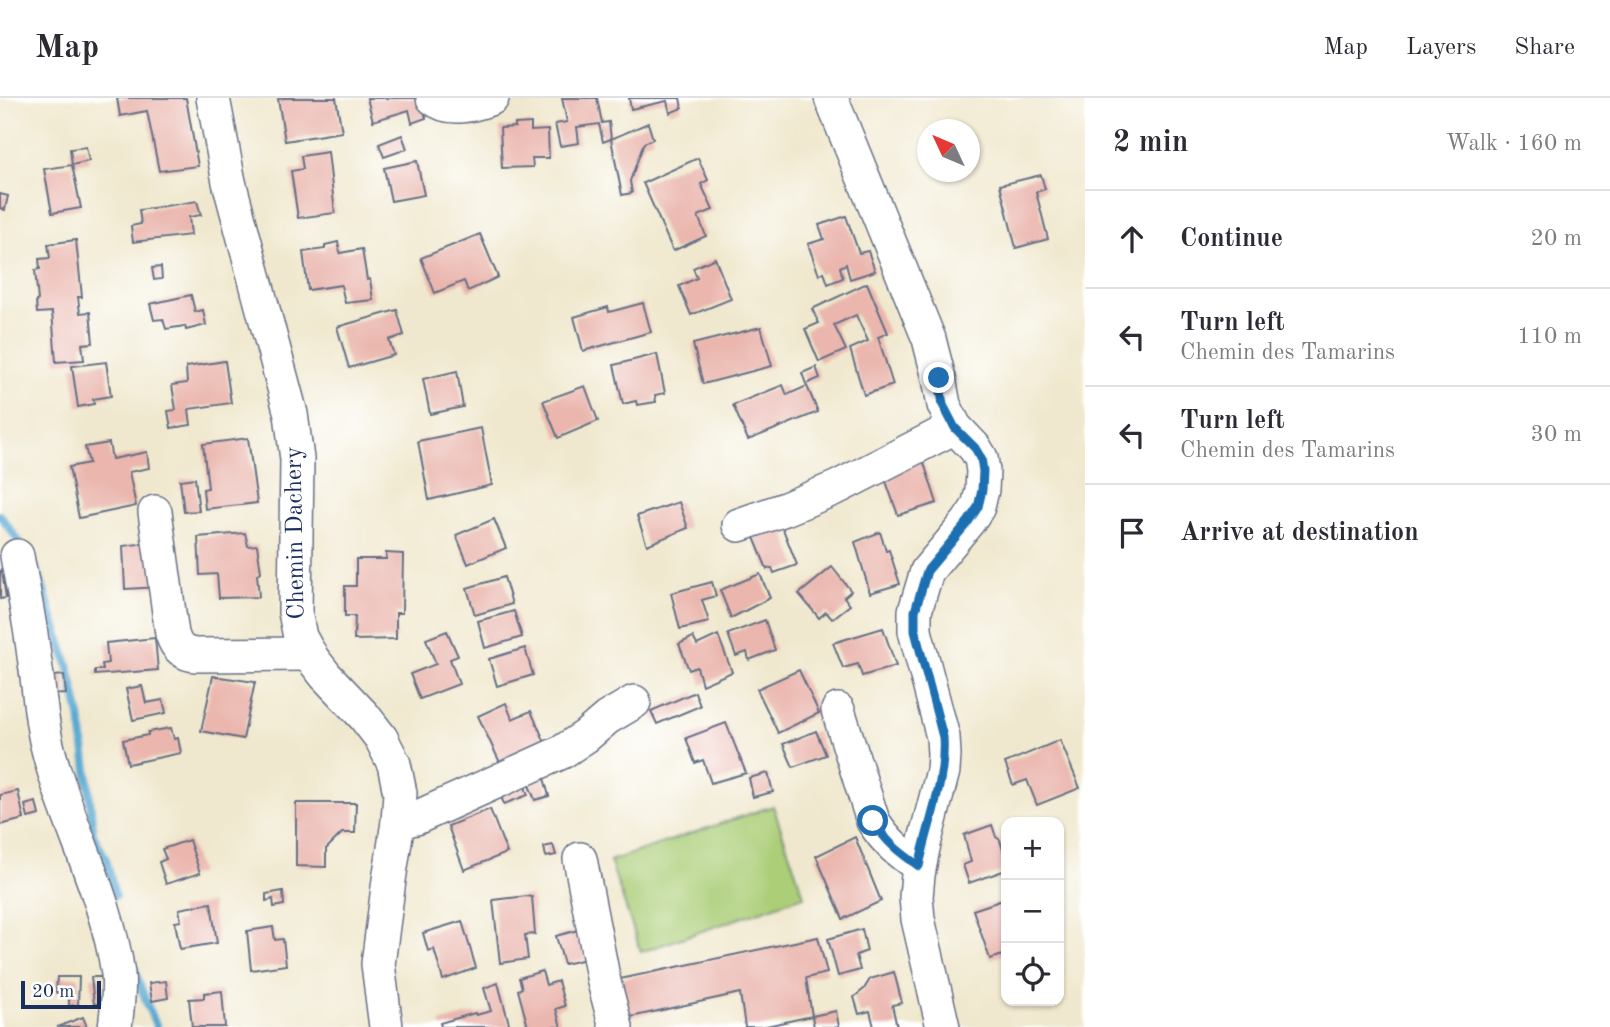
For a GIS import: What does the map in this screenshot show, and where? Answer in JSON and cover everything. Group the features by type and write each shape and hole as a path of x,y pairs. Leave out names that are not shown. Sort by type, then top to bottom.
{"street":[{"name":"Chemin Dachery","path":"213,98 229,182 291,414 297,459 295,612 300,637 326,676 381,738 394,764 400,793 378,964 386,1027"},
{"path":"433,98 438,103 455,107 474,105 492,98"},
{"path":"831,98 929,339 943,405 955,428 975,448 981,458 983,471 978,507 927,571 915,611 915,631 943,737 943,771 919,866 916,897 918,919 943,1027"},
{"path":"739,525 838,487 955,428"},
{"path":"155,512 172,634 180,650 196,655 310,654"},
{"path":"17,556 47,745 91,872 118,976 115,1027"},
{"path":"398,822 416,818 562,752 607,718 634,702"},
{"path":"838,710 873,821 883,837 919,866"},
{"path":"580,859 604,982 616,1027"}],"green space":[{"path":"773,806 804,896 641,952 610,861"}],"building":[{"path":"117,98 186,98 198,166 159,171 147,111 120,116"},
{"path":"336,98 342,132 285,141 278,99"},
{"path":"367,98 420,98 426,118 412,123 409,110 373,121"},
{"path":"562,98 597,98 602,123 609,122 611,139 603,142 599,124 577,127 579,143 560,146 555,124 567,122"},
{"path":"629,98 680,98 682,108 670,113 667,101 631,109"},
{"path":"531,123 531,131 548,130 549,158 532,158 533,167 502,168 500,128"},
{"path":"648,123 653,139 644,143 630,181 632,193 622,195 611,139"},
{"path":"402,135 407,149 384,157 379,144"},
{"path":"86,147 89,161 72,165 70,149"},
{"path":"328,152 335,213 298,218 291,171 303,169 301,156"},
{"path":"698,158 708,180 701,184 713,210 698,216 706,236 673,251 643,183"},
{"path":"417,161 424,195 391,201 384,168"},
{"path":"72,165 81,208 52,213 44,169"},
{"path":"1041,175 1045,189 1036,192 1048,239 1016,248 1000,185"},
{"path":"0,194 8,196 5,210 0,208"},
{"path":"197,201 201,215 189,217 191,235 133,242 131,226 141,224 139,210"},
{"path":"846,216 859,253 868,251 875,271 850,279 846,264 840,267 843,278 828,284 824,272 819,275 808,244 824,239 819,225"},
{"path":"480,234 498,277 468,291 464,281 435,293 421,258"},
{"path":"76,240 82,297 78,297 80,313 90,312 93,343 82,344 84,360 56,362 52,312 37,313 35,270 40,269 39,259 50,258 48,244"},
{"path":"338,242 340,253 362,249 373,300 345,303 341,285 308,290 303,252 325,249 325,245"},
{"path":"715,258 731,299 691,315 679,286 697,278 693,268"},
{"path":"161,267 162,279 154,280 152,268"},
{"path":"867,283 888,333 878,337 893,385 864,395 850,349 868,341 856,315 834,325 846,350 819,362 805,329 819,323 812,309"},
{"path":"191,295 195,312 203,310 206,325 186,330 185,326 166,329 163,319 154,320 150,304"},
{"path":"643,303 651,332 583,351 574,317 608,307 609,312"},
{"path":"397,310 404,335 389,340 394,355 349,368 337,327"},
{"path":"761,327 772,366 703,384 693,344"},
{"path":"657,354 665,393 655,395 656,402 637,405 636,401 623,404 614,365"},
{"path":"225,361 231,403 189,409 191,425 171,428 168,411 176,410 172,385 187,383 186,367"},
{"path":"106,362 111,396 93,399 94,404 78,407 72,366"},
{"path":"816,367 820,378 806,384 802,373"},
{"path":"457,371 463,407 430,414 423,379"},
{"path":"783,385 787,395 807,386 818,412 748,440 733,405"},
{"path":"585,386 598,421 558,438 543,401"},
{"path":"481,428 492,485 429,500 418,441"},
{"path":"248,438 257,503 205,509 203,489 208,488 203,444"},
{"path":"109,443 112,459 147,452 149,468 129,472 136,506 79,518 69,467 89,463 85,447"},
{"path":"923,460 937,503 898,515 883,473"},
{"path":"195,478 199,511 184,512 180,480"},
{"path":"679,502 688,528 647,545 637,516"},
{"path":"494,519 506,548 468,564 456,535"},
{"path":"781,524 797,565 774,573 772,568 767,569 753,535"},
{"path":"880,532 900,584 870,593 855,542"},
{"path":"245,533 248,546 257,545 261,572 257,574 259,597 219,598 217,574 200,575 198,537"},
{"path":"146,543 160,587 125,589 123,546"},
{"path":"386,553 403,554 402,613 396,613 396,639 354,640 355,616 345,616 345,586 356,586 356,559 386,559"},
{"path":"832,567 851,591 844,597 850,605 832,619 826,612 819,618 799,594"},
{"path":"0,571 6,598 0,599"},
{"path":"760,574 770,598 731,618 720,590"},
{"path":"504,577 512,604 475,615 467,588"},
{"path":"712,582 716,596 702,600 709,622 680,629 671,593"},
{"path":"514,611 522,637 485,648 478,621"},
{"path":"765,620 775,650 749,660 747,652 736,656 728,634"},
{"path":"883,628 896,666 862,676 858,664 843,668 833,643"},
{"path":"447,631 458,656 450,659 459,684 420,699 410,674 436,664 426,639"},
{"path":"718,635 732,672 702,685 697,667 689,670 679,644 693,637 697,645"},
{"path":"155,638 158,670 95,675 95,670 103,670 102,664 108,663 106,643"},
{"path":"525,648 533,675 497,686 489,659"},
{"path":"799,670 819,713 778,733 757,689"},
{"path":"64,675 66,694 47,695 45,677"},
{"path":"213,676 255,682 243,739 201,731"},
{"path":"142,686 146,703 163,700 166,713 133,720 126,689"},
{"path":"695,692 700,706 657,724 651,711"},
{"path":"506,703 512,719 531,711 547,747 502,767 478,716"},
{"path":"726,723 746,773 711,783 703,760 695,763 686,738"},
{"path":"171,728 174,739 178,738 181,753 128,764 123,740"},
{"path":"816,731 826,755 793,767 783,744"},
{"path":"1060,740 1080,788 1037,805 1027,780 1013,785 1005,763"},
{"path":"542,771 549,796 535,800 526,778"},
{"path":"768,773 773,792 753,797 749,778"},
{"path":"522,779 528,795 504,804 498,789"},
{"path":"18,791 24,819 0,825 0,795"},
{"path":"36,802 39,815 28,818 25,805"},
{"path":"296,803 356,803 355,833 342,833 326,849 326,867 296,866"},
{"path":"490,809 507,853 464,870 448,826"},
{"path":"992,825 1001,843 1001,872 969,883 963,865 971,862 964,835"},
{"path":"855,837 881,901 843,919 816,856"},
{"path":"189,840 200,873 166,884 159,862 166,859 162,849"},
{"path":"553,845 556,855 546,857 544,847"},
{"path":"283,891 284,905 274,907 273,899 266,901 266,894"},
{"path":"532,897 535,934 525,935 528,959 500,963 493,900"},
{"path":"1001,901 1001,956 990,959 973,910"},
{"path":"211,903 217,943 180,949 175,922 181,921 179,909"},
{"path":"462,921 476,968 443,980 434,949 428,951 423,933"},
{"path":"273,927 275,940 283,939 286,965 251,970 247,931"},
{"path":"862,929 867,951 856,955 860,970 838,976 828,939"},
{"path":"578,930 586,959 564,964 556,936"},
{"path":"818,937 827,973 806,978 812,1016 762,1027 745,1027 740,993 626,1018 620,979"},
{"path":"542,971 546,985 558,981 565,1006 556,1009 561,1027 528,1027 518,990 522,988 519,978"},
{"path":"894,972 902,1003 892,1005 897,1027 874,1027 870,1011 859,1014 854,997 864,989 870,979"},
{"path":"57,977 79,977 78,1005 69,1006 69,992 56,993"},
{"path":"91,977 102,977 104,1004 94,1004"},
{"path":"166,981 168,998 152,1001 149,983"},
{"path":"498,983 510,1027 441,1027 440,1023 491,1011 484,988"},
{"path":"222,991 225,1027 192,1027 189,999 204,998 204,993"},
{"path":"836,1011 839,1027 814,1027 812,1016"},
{"path":"83,1017 87,1027 57,1027"}],"waterway":[{"path":"0,515 25,550"},
{"path":"33,564 69,668 80,716 93,834 106,859 115,895"},
{"path":"131,959 157,1027"}],"route":[{"path":"873,821 883,837 919,866 943,771 944,755 943,737 915,631 915,611 927,571 978,507 983,471 981,458 975,448 955,428 943,405 939,378"}]}
